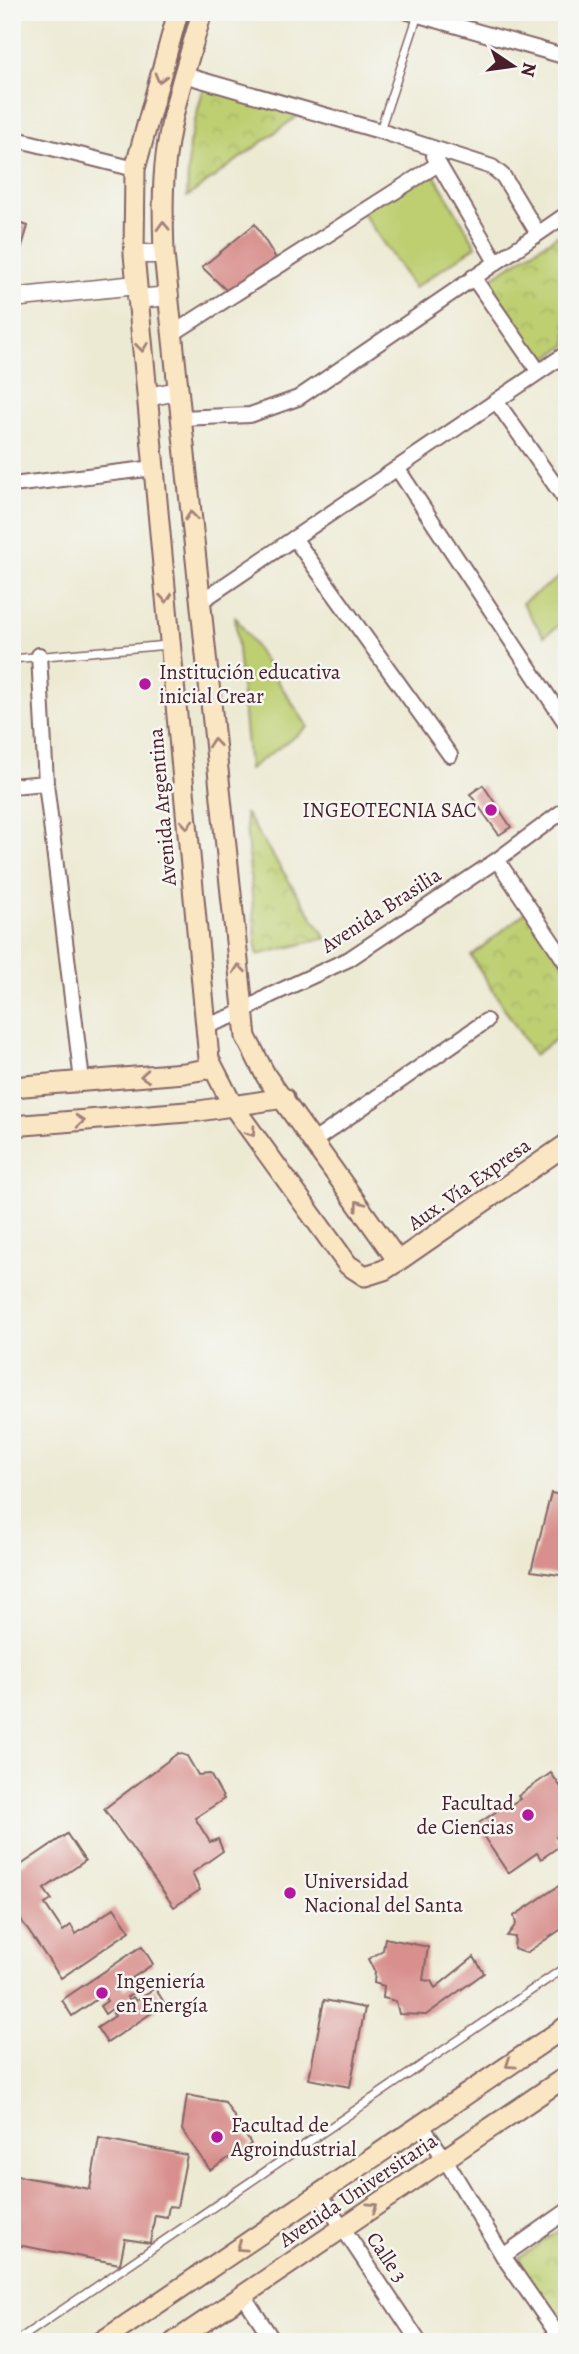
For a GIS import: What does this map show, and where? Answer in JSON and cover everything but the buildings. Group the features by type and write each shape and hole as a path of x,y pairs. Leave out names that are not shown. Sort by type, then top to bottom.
{"main road":[{"name":"Avenida Argentina","path":"178,12 135,169 134,254 209,1059 233,1106 348,1265 365,1276 384,1270 398,1261"},
{"path":"202,12 166,153 162,199 164,254 246,1037 266,1076 398,1261"},
{"path":"12,1087 184,1073 213,1068"},
{"path":"12,1126 233,1106 284,1098"},
{"name":"Aux. Vía Expresa","path":"398,1261 567,1144"},
{"path":"101,2342 567,2026"},
{"name":"Avenida Universitaria","path":"174,2342 567,2076"}],"street":[{"path":"413,14 565,55"},
{"path":"184,75 380,131 492,167 503,176 537,232"},
{"path":"12,138 135,169"},
{"path":"430,148 496,261"},
{"path":"172,334 438,164"},
{"path":"181,418 250,415 298,398 567,214"},
{"path":"134,254 164,254"},
{"path":"473,277 539,372"},
{"path":"15,294 136,292 169,296"},
{"path":"200,602 567,353"},
{"path":"147,397 178,391"},
{"path":"496,401 567,502"},
{"path":"12,485 155,468"},
{"path":"397,468 567,725"},
{"path":"293,538 450,755"},
{"path":"39,655 46,783 82,1081"},
{"path":"12,786 46,783"},
{"name":"Avenida Brasilia","path":"207,1026 243,1012 269,996 349,960 497,860 567,808"},
{"path":"497,860 567,964"},
{"path":"314,1141 486,1021"},
{"path":"421,2125 445,2159 503,2256 563,2342"},
{"name":"Calle 3","path":"320,2194 419,2342"},
{"path":"503,2256 567,2211"},
{"path":"243,2295 274,2342"}],"lane":[{"path":"380,131 413,14"},
{"path":"12,659 170,645"},
{"path":"15,2342 567,1966"}],"green space":[{"path":"204,86 303,112 187,197 189,144"},
{"path":"429,166 476,246 414,288 360,209"},
{"path":"567,229 567,345 540,362 488,280"},
{"path":"567,572 567,620 544,636 522,603"},
{"path":"235,616 308,727 249,769"},
{"path":"245,813 326,938 257,955"},
{"path":"528,910 567,969 567,1031 534,1055 471,956"},
{"path":"567,2225 567,2333 566,2333 516,2260"}],"place":[{"name":"Institución educativa inicial Crear","path":"145,684"},
{"name":"INGEOTECNIA SAC","path":"491,810"},
{"name":"Facultad de Ciencias","path":"528,1815"},
{"name":"Universidad Nacional del Santa","path":"290,1893"},
{"name":"Ingeniería en Energía","path":"102,1993"},
{"name":"Facultad de Agroindustrial","path":"217,2137"}]}
